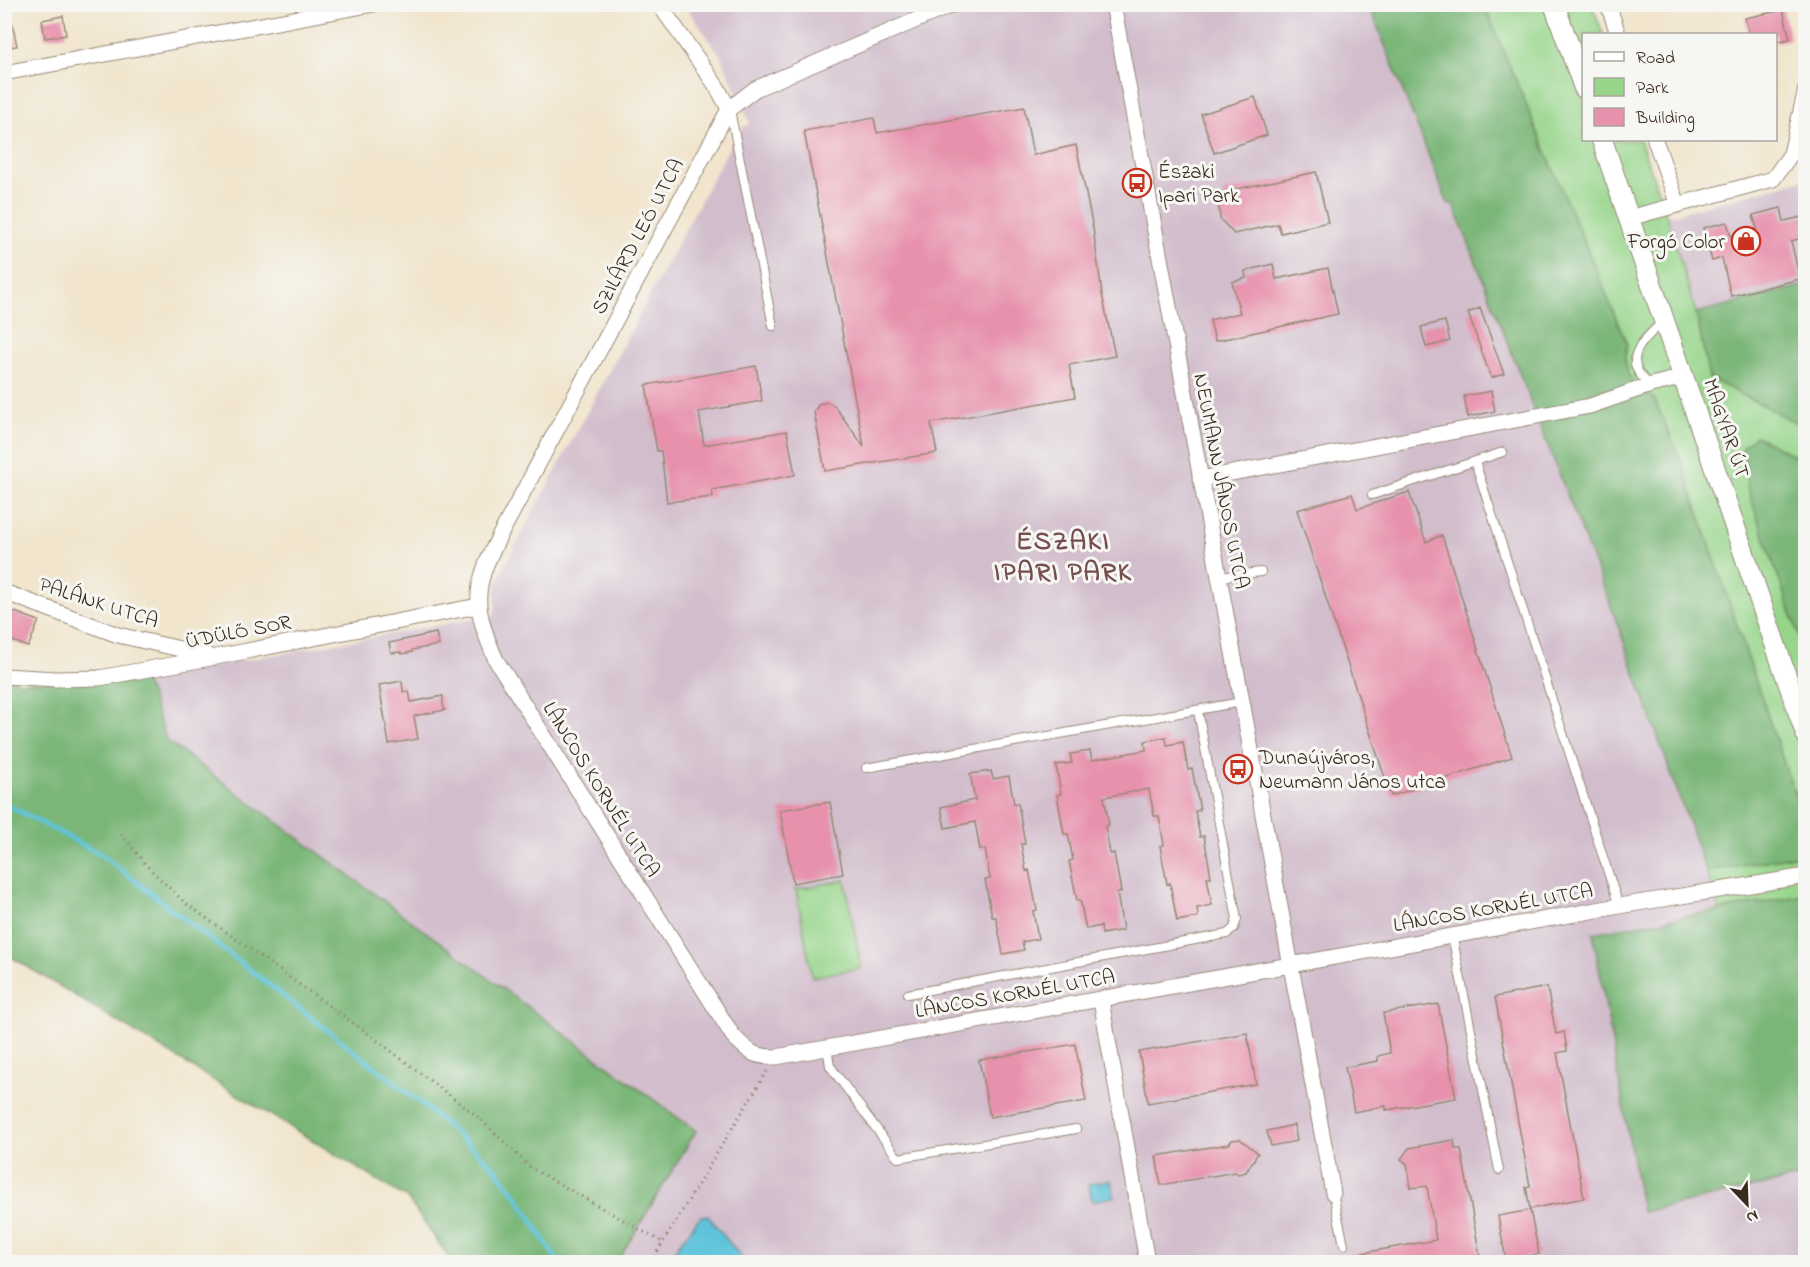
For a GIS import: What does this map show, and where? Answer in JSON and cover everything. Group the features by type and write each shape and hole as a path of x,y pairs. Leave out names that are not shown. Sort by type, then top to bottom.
{"street":[{"path":"4,73 328,9 374,4"},
{"path":"659,4 717,87 729,109"},
{"name":"SZILÁRD LEÓ UTCA","path":"478,606 479,589 487,560 729,109 756,89 954,4"},
{"name":"NEUMANN JÁNOS UTCA","path":"1113,4 1333,1193"},
{"path":"1554,4 1582,82"},
{"path":"1608,4 1618,33"},
{"path":"1629,219 1773,179 1791,154 1806,89"},
{"name":"MAGYAR ÚT","path":"1602,141 1806,734"},
{"path":"1655,141 1678,205"},
{"path":"1200,479 1590,406 1651,385 1684,377"},
{"name":"PALÁNK UTCA","path":"4,592 118,634 216,657"},
{"name":"ÜDÜLŐ SOR","path":"4,676 56,679 99,678 478,606"},
{"name":"LÁNCOS KORNÉL UTCA","path":"478,606 485,634 496,660 733,1036 748,1051 759,1057 776,1057 1452,935 1806,876"},
{"path":"1101,1000 1147,1263"}],"lane":[{"path":"729,109 773,326"},
{"path":"1651,385 1636,371 1634,360 1639,347 1665,321"},
{"path":"1372,495 1503,452"},
{"path":"1475,462 1619,906"},
{"path":"1219,577 1261,572"},
{"path":"866,768 1242,702"},
{"path":"908,994 1227,934 1234,928 1237,919 1198,711"},
{"path":"1452,935 1499,1170"},
{"path":"826,1047 830,1066 898,1158 1076,1129"},
{"path":"1333,1193 1344,1245"}],"path":[{"path":"121,834 149,868 184,902 370,1035 477,1116 531,1168 662,1242"},
{"path":"651,1263 776,1057"}],"shaded area":[{"path":"685,5 1369,5 1447,203 1453,203 1535,408 1612,609 1720,910 1593,934 1642,1212 1805,1176 1805,1262 617,1262 696,1131 167,741 144,678 495,615 496,582 738,131 750,123 721,56"},
{"path":"1805,179 1805,285 1696,313 1667,216"}],"green space":[{"path":"1369,5 1484,5 1627,344 1625,358 1628,374 1636,387 1654,399 1680,458 1805,825 1805,854 1706,871 1612,609 1453,203 1448,204"},
{"path":"1484,5 1592,5 1603,33 1582,33 1582,141 1640,141 1667,216 1696,313 1709,378 1805,427 1805,461 1756,436 1748,490 1805,653 1805,825 1680,458 1654,399 1636,387 1628,374 1625,358 1627,344"},
{"path":"1806,285 1805,427 1709,378 1696,313"},
{"path":"1756,436 1805,461 1805,653 1748,490 1742,447"},
{"path":"4,676 20,682 144,678 167,741 696,1131 617,1262 452,1262 407,1198 5,953"},
{"path":"1805,854 1805,895 1720,910 1706,871"},
{"path":"845,880 861,968 812,977 796,889"},
{"path":"1805,895 1805,1176 1642,1212 1593,933"}],"water":[{"path":"1111,1180 1114,1197 1092,1201 1089,1184"},
{"path":"707,1215 745,1262 666,1262 700,1217"}],"building":[{"path":"1783,10 1790,39 1777,42 1777,33 1749,33 1745,18"},
{"path":"4,13 10,13 17,46 4,48"},
{"path":"63,16 66,35 45,38 42,20"},
{"path":"1255,97 1267,135 1214,153 1201,114"},
{"path":"1024,107 1033,155 1076,145 1115,356 1069,365 1075,397 931,423 937,453 825,471 814,412 819,404 827,402 834,405 864,447 804,131 874,118 877,133"},
{"path":"1316,172 1328,222 1281,233 1278,224 1234,234 1220,219 1220,203 1224,202 1223,192"},
{"path":"1781,208 1784,221 1806,216 1806,237 1791,241 1800,279 1731,296 1722,258 1712,261 1703,228 1727,222 1731,236 1757,229 1753,215"},
{"path":"1273,264 1276,279 1328,268 1338,314 1215,341 1210,320 1240,313 1232,282 1246,278 1245,271"},
{"path":"1480,308 1504,374 1491,378 1468,313"},
{"path":"1445,321 1450,341 1426,347 1421,327"},
{"path":"756,366 762,401 699,412 704,445 787,431 795,475 712,490 713,497 667,502 661,451 657,451 646,385"},
{"path":"1491,391 1495,411 1468,417 1464,396"},
{"path":"1409,492 1426,542 1442,535 1512,757 1391,796 1297,510 1352,494 1357,509"},
{"path":"4,608 39,621 28,647 5,638 9,628 4,627"},
{"path":"436,633 439,645 401,654 401,652 391,653 389,643"},
{"path":"402,681 403,692 409,691 411,702 443,696 445,710 414,716 418,739 389,744 379,685"},
{"path":"1166,737 1167,745 1183,742 1188,770 1192,769 1200,810 1195,811 1200,837 1204,836 1211,877 1207,877 1212,905 1197,908 1198,917 1177,921 1160,846 1164,845 1159,816 1154,816 1149,789 1104,797 1109,825 1105,826 1110,854 1114,853 1121,892 1117,893 1123,930 1102,934 1101,926 1086,929 1069,861 1073,860 1068,834 1064,834 1057,795 1061,794 1056,765 1072,763 1070,754 1090,751 1092,760 1146,750 1145,741"},
{"path":"991,771 993,779 1009,776 1014,804 1018,803 1025,844 1021,844 1037,910 1033,911 1038,939 1022,942 1024,950 1003,954 996,917 992,917 985,880 990,879 985,849 980,850 975,822 945,828 941,807 975,800 970,774"},
{"path":"830,802 843,874 793,883 780,810"},
{"path":"1547,987 1556,1034 1564,1032 1567,1051 1557,1053 1584,1198 1530,1209 1526,1187 1530,1186 1495,997"},
{"path":"1438,1004 1456,1098 1386,1110 1386,1106 1354,1112 1345,1067 1378,1061 1378,1056 1390,1053 1383,1013"},
{"path":"1247,1033 1256,1084 1148,1103 1139,1052"},
{"path":"1075,1044 1086,1101 990,1117 979,1060"},
{"path":"1294,1125 1297,1141 1271,1146 1267,1131"},
{"path":"1240,1139 1258,1153 1246,1172 1161,1185 1156,1156 1229,1144 1232,1140"},
{"path":"1454,1140 1455,1149 1461,1149 1481,1263 1346,1263 1346,1256 1436,1240 1427,1186 1411,1188 1407,1164 1401,1159 1409,1148"},
{"path":"1530,1210 1539,1254 1506,1261 1498,1216"}],"waterway":[{"path":"4,803 102,855 416,1099 493,1166 517,1196 558,1262"}],"place":[{"name":"Északi Ipari Park","path":"1137,183"},
{"name":"Forgó Color","path":"1746,241"},
{"name":"Dunaújváros, Neumann János utca","path":"1238,769"}],"district":[{"name":"ÉSZAKI IPARI PARK","path":"1063,556"}]}
